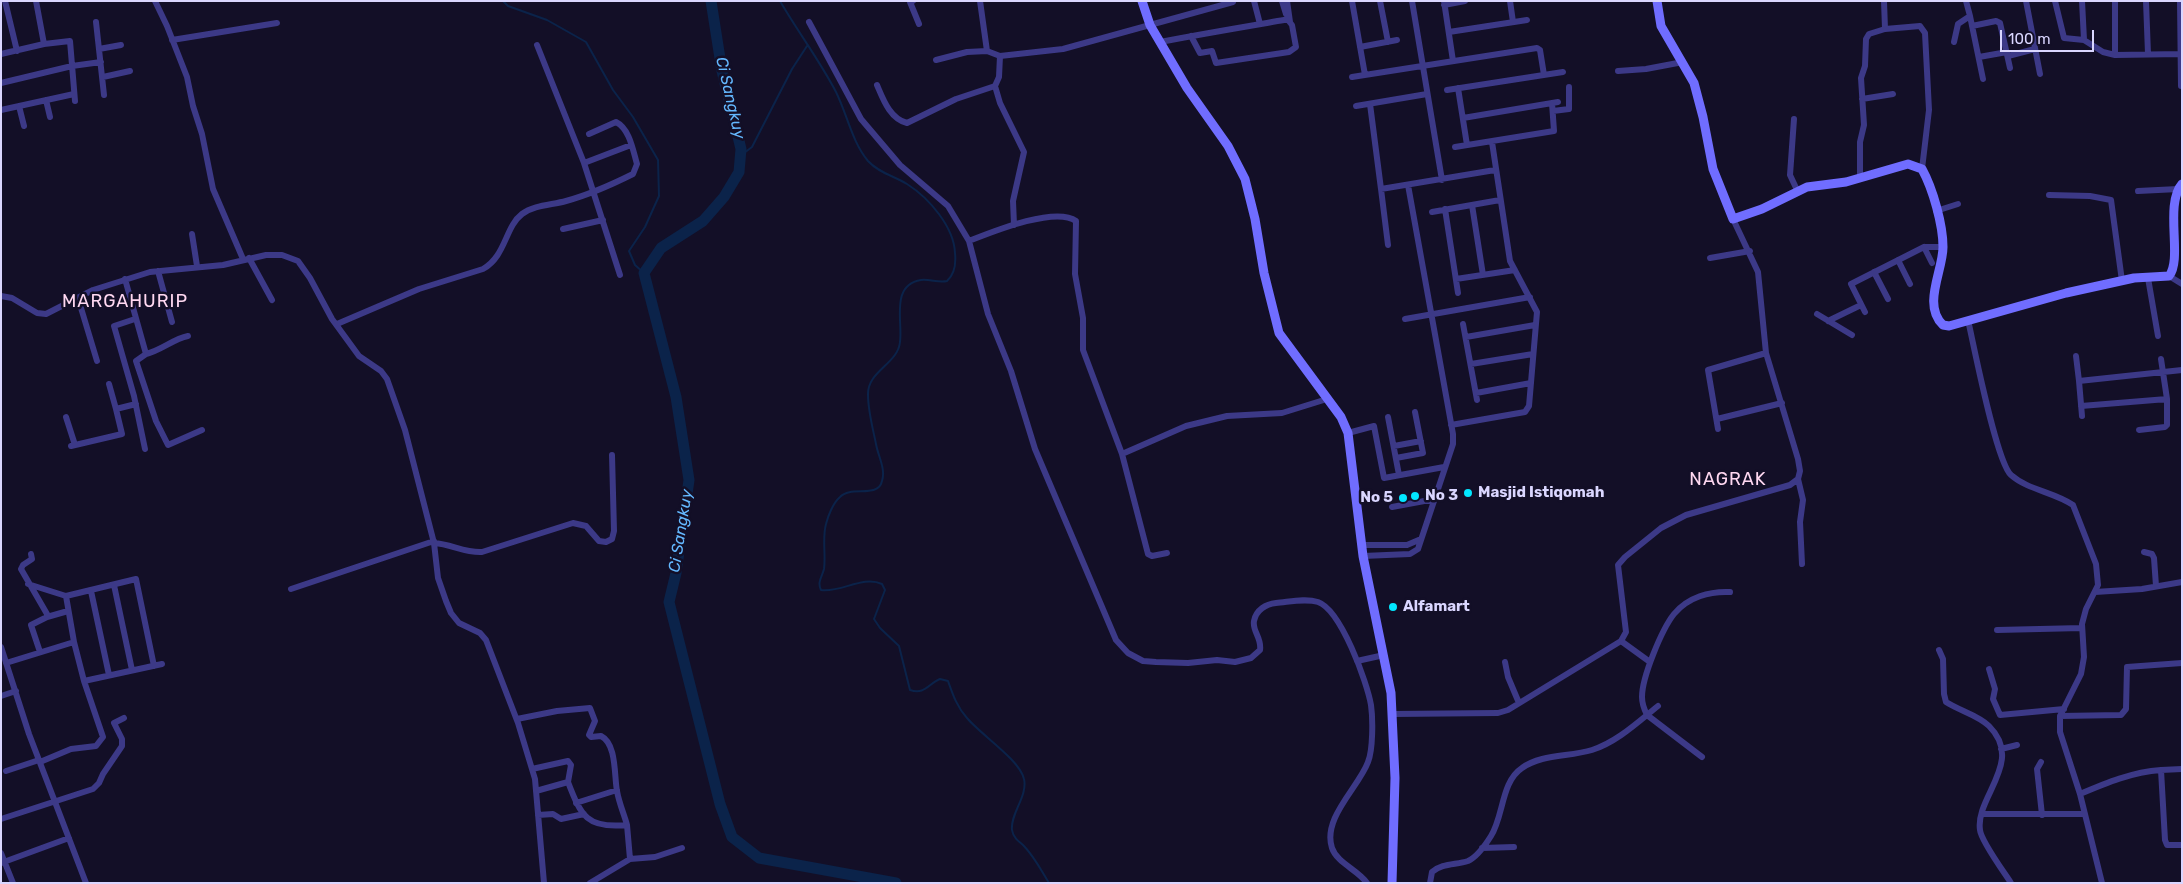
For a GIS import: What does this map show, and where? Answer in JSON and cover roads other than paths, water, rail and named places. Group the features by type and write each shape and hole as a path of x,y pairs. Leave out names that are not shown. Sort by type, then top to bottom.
{"street":[{"path":"5,1 17,51"},
{"path":"36,1 44,44"},
{"path":"155,1 187,77 192,106 202,134 212,189 246,259 272,300"},
{"path":"980,1 987,51"},
{"path":"1142,1 1150,25 1190,94 1228,146 1245,179 1278,333 1341,417 1348,433 1362,545 1384,655 1393,714 1395,778 1392,883"},
{"path":"1254,1 1260,24"},
{"path":"1192,36 1200,53 1212,50 1216,63 1254,59 1295,50 1296,47 1282,1"},
{"path":"1287,1 1289,21"},
{"path":"1352,1 1365,75"},
{"path":"1380,1 1388,42"},
{"path":"1412,1 1442,180"},
{"path":"1453,60 1444,3 1465,1"},
{"path":"1510,1 1513,22"},
{"path":"1657,1 1661,26 1683,62 1697,92 1713,169 1733,219 1750,251 1758,272 1766,353 1798,459 1800,475 1798,479 1803,500 1800,522 1802,564"},
{"path":"1884,1 1885,29"},
{"path":"1966,1 1983,79"},
{"path":"2026,1 2040,74"},
{"path":"2055,1 2064,38 2084,40 2103,52 2116,55 2181,54"},
{"path":"2082,1 2084,40"},
{"path":"2115,1 2116,55"},
{"path":"2146,1 2148,54"},
{"path":"2180,1 2181,86"},
{"path":"911,2 919,24"},
{"path":"936,60 967,52 987,51 1000,56 1063,49 1234,2"},
{"path":"1954,42 1958,24 1970,16"},
{"path":"1449,32 1527,20"},
{"path":"1160,42 1260,24 1289,21"},
{"path":"96,22 104,95"},
{"path":"172,40 277,22"},
{"path":"809,22 861,119 900,165 948,206 969,241 988,314 1011,371 1035,449 1116,640 1128,653 1143,661 1188,663 1218,660 1243,661 1251,658 1260,650 1259,636 1254,628 1254,621 1260,609 1271,604 1308,601 1319,602 1333,615 1357,661 1371,706 1369,761 1338,813 1332,831 1331,843 1334,853 1367,883"},
{"path":"1972,26 1999,22 2010,68"},
{"path":"1860,178 1860,142 1864,125 1861,78 1865,66 1866,37 1885,29 1920,26 1925,33 1929,110 1922,169 1936,211 1943,247 1934,294 1937,316 1941,324 1945,326 2058,295 2122,281 2169,276 2182,284"},
{"path":"1360,47 1397,40"},
{"path":"1,54 44,44 70,41 74,97 46,100 1,110"},
{"path":"99,49 121,45"},
{"path":"537,45 584,163 620,275"},
{"path":"1352,78 1453,60 1538,48 1540,50 1544,75"},
{"path":"1979,57 2035,49"},
{"path":"1000,56 999,77 995,86 1000,103 1024,152 1013,201 1014,225"},
{"path":"1,84 72,66 101,62"},
{"path":"1618,71 1646,69 1683,62"},
{"path":"102,77 130,71"},
{"path":"1447,90 1562,72"},
{"path":"877,85 888,107 903,122 907,123 956,99 995,86"},
{"path":"1553,111 1568,109 1569,86"},
{"path":"1458,88 1467,145"},
{"path":"1356,106 1428,94"},
{"path":"1862,98 1893,94"},
{"path":"46,100 50,117"},
{"path":"1455,146 1492,142 1554,131 1553,111 1555,103 1463,118"},
{"path":"1370,104 1388,245"},
{"path":"19,106 24,126"},
{"path":"1794,119 1790,175 1797,190"},
{"path":"337,324 419,289 483,270 492,264 497,257 514,224 522,214 535,208 568,201 634,174 638,164 626,133 620,124 616,122 589,134"},
{"path":"1451,425 1525,412 1529,406 1536,312 1510,261 1492,142"},
{"path":"584,163 631,145"},
{"path":"1733,219 1762,210 1797,190 1860,178 1908,164 1922,169"},
{"path":"1381,189 1495,170"},
{"path":"1364,556 1413,553 1418,549 1453,444 1408,185"},
{"path":"2138,191 2180,187 2175,206 2174,266 2169,276"},
{"path":"2049,195 2090,196 2111,200 2122,281"},
{"path":"1432,212 1500,200"},
{"path":"1936,211 1958,204"},
{"path":"1472,205 1483,275"},
{"path":"1444,209 1458,293"},
{"path":"969,241 1014,225 1051,216 1069,217 1076,221 1075,274 1083,318 1083,350 1090,372 1102,396 1122,454 1148,554 1152,556 1167,553"},
{"path":"563,229 603,220"},
{"path":"192,234 197,266"},
{"path":"1865,312 1851,284 1924,247 1943,247"},
{"path":"1924,247 1932,263"},
{"path":"1710,258 1750,251"},
{"path":"1,296 12,298 29,309 42,314 55,311 78,298 125,279 158,271 223,265 246,259 282,255 298,261 308,273 328,313 359,356 380,371 387,379 405,430 435,543 438,578 451,613 459,623 480,634 486,640 517,719 532,769 536,791 544,883"},
{"path":"1898,260 1910,284"},
{"path":"1456,279 1515,270"},
{"path":"158,271 172,322"},
{"path":"1874,272 1888,299"},
{"path":"2148,278 2158,336"},
{"path":"125,279 146,354"},
{"path":"1405,319 1530,297"},
{"path":"78,298 96,361"},
{"path":"1828,321 1861,305"},
{"path":"1817,314 1852,335"},
{"path":"135,319 114,326 136,404 145,449"},
{"path":"1968,320 1986,399 2005,465 2012,475 2022,482 2073,505 2096,564 2098,585 2086,609 2082,628 2084,657 2081,674 2060,716 2060,732 2080,794 2102,883"},
{"path":"1463,324 1477,396 1531,383"},
{"path":"1466,337 1536,325"},
{"path":"188,336 180,338 161,350 146,354 136,361 156,421 168,445 202,430"},
{"path":"1718,429 1708,369 1766,353"},
{"path":"1471,364 1533,354"},
{"path":"2076,356 2082,416"},
{"path":"2139,430 2166,426 2166,399 2161,359"},
{"path":"2080,381 2182,370"},
{"path":"66,417 73,446 122,434 109,384"},
{"path":"1122,454 1186,426 1227,416 1282,413 1327,399"},
{"path":"2082,406 2166,399"},
{"path":"1717,419 1782,403"},
{"path":"116,409 136,404"},
{"path":"1396,458 1423,453 1415,412"},
{"path":"1388,417 1399,475"},
{"path":"1348,433 1374,426 1384,478 1444,467"},
{"path":"1394,446 1421,441"},
{"path":"291,589 435,543 446,544 471,553 482,552 573,523 586,526 599,541 610,540 613,536 615,524 612,455"},
{"path":"1393,714 1498,713 1519,703 1622,641 1626,632 1618,566 1625,557 1661,528 1686,516 1790,485 1798,479"},
{"path":"1392,507 1434,499"},
{"path":"1362,545 1407,545 1421,539"},
{"path":"2144,552 2153,556 2156,586"},
{"path":"31,554 32,559 21,569 47,617"},
{"path":"28,584 66,596 132,579 138,580 154,666"},
{"path":"2095,592 2182,582"},
{"path":"114,585 132,670"},
{"path":"91,591 108,676"},
{"path":"1702,757 1647,715 1642,706 1642,694 1650,662 1674,613 1704,594 1715,591 1730,592"},
{"path":"6,771 71,749 96,746 102,740 103,737 84,681 74,642 66,596"},
{"path":"40,652 31,625 47,617 68,611"},
{"path":"1997,630 2082,628"},
{"path":"1622,641 1650,662"},
{"path":"6,662 74,642"},
{"path":"1,647 39,761 86,883"},
{"path":"1939,650 1943,659 1946,702 1984,722 1995,734 2001,749 2000,771 1982,814 1980,830 2011,883"},
{"path":"1357,661 1384,655"},
{"path":"1505,662 1508,677 1519,703"},
{"path":"2060,716 2121,715 2126,709 2125,671 2127,667 2182,663"},
{"path":"84,681 162,664"},
{"path":"1989,669 1995,689 1993,699 2000,715 2064,709"},
{"path":"1,696 16,692"},
{"path":"1430,883 1434,870 1467,861 1477,855 1491,837 1499,821 1508,787 1513,776 1521,768 1533,761 1589,751 1605,745 1658,706"},
{"path":"517,719 557,711 590,708 595,721 589,735 590,737 601,736 609,745 615,767 617,790 627,825 630,859"},
{"path":"1,820 92,789 99,783 122,746 122,739 114,725 117,720 124,718"},
{"path":"2001,749 2017,745"},
{"path":"532,769 568,761 570,765 568,782 576,803 584,814 592,822 603,826 627,825"},
{"path":"2041,762 2037,769 2042,815"},
{"path":"2080,794 2123,776 2182,768"},
{"path":"2161,770 2165,840 2167,845 2182,846"},
{"path":"536,791 568,782"},
{"path":"576,803 617,790"},
{"path":"538,816 552,814 561,819 584,814"},
{"path":"1982,814 2085,814"},
{"path":"3,862 69,838"},
{"path":"1482,848 1514,847"},
{"path":"590,883 630,859 656,856 682,848"},
{"path":"1,853 13,883"}],"waterway":[{"path":"503,1 508,6 547,20 586,42 613,90 633,117 658,160 659,196 645,227 629,251 635,265 644,273"},
{"name":"Ci Sangkuy","path":"711,1 722,71 741,149 739,172 724,197 703,221 661,248 644,273 676,397 689,480 676,573 669,602 720,804 732,837 759,858 896,883"},
{"path":"780,1 836,92 862,153 872,165 907,184 932,205 950,233 954,243 955,257 953,272 947,281 921,280 911,283 905,289 900,305 900,342 898,350 872,380 868,395 871,420 882,467 882,481 879,486 870,491 845,494 833,506 825,529 824,569 820,587 821,590 829,590 867,582 882,584 885,590 874,619 880,628 899,646 910,690 923,690 940,679 948,681 956,701 964,714 1008,756 1021,772 1025,785 1024,792 1012,824 1012,830 1016,839 1031,854 1049,883"},
{"path":"740,156 752,147 792,69 807,46"}],"place":[{"name":"Masjid Istiqomah","path":"1468,493"},
{"name":"No 3","path":"1415,496"},
{"name":"No 5","path":"1403,498"},
{"name":"Alfamart","path":"1393,607"}],"district":[{"name":"MARGAHURIP","path":"125,302"},
{"name":"NAGRAK","path":"1728,480"}]}
